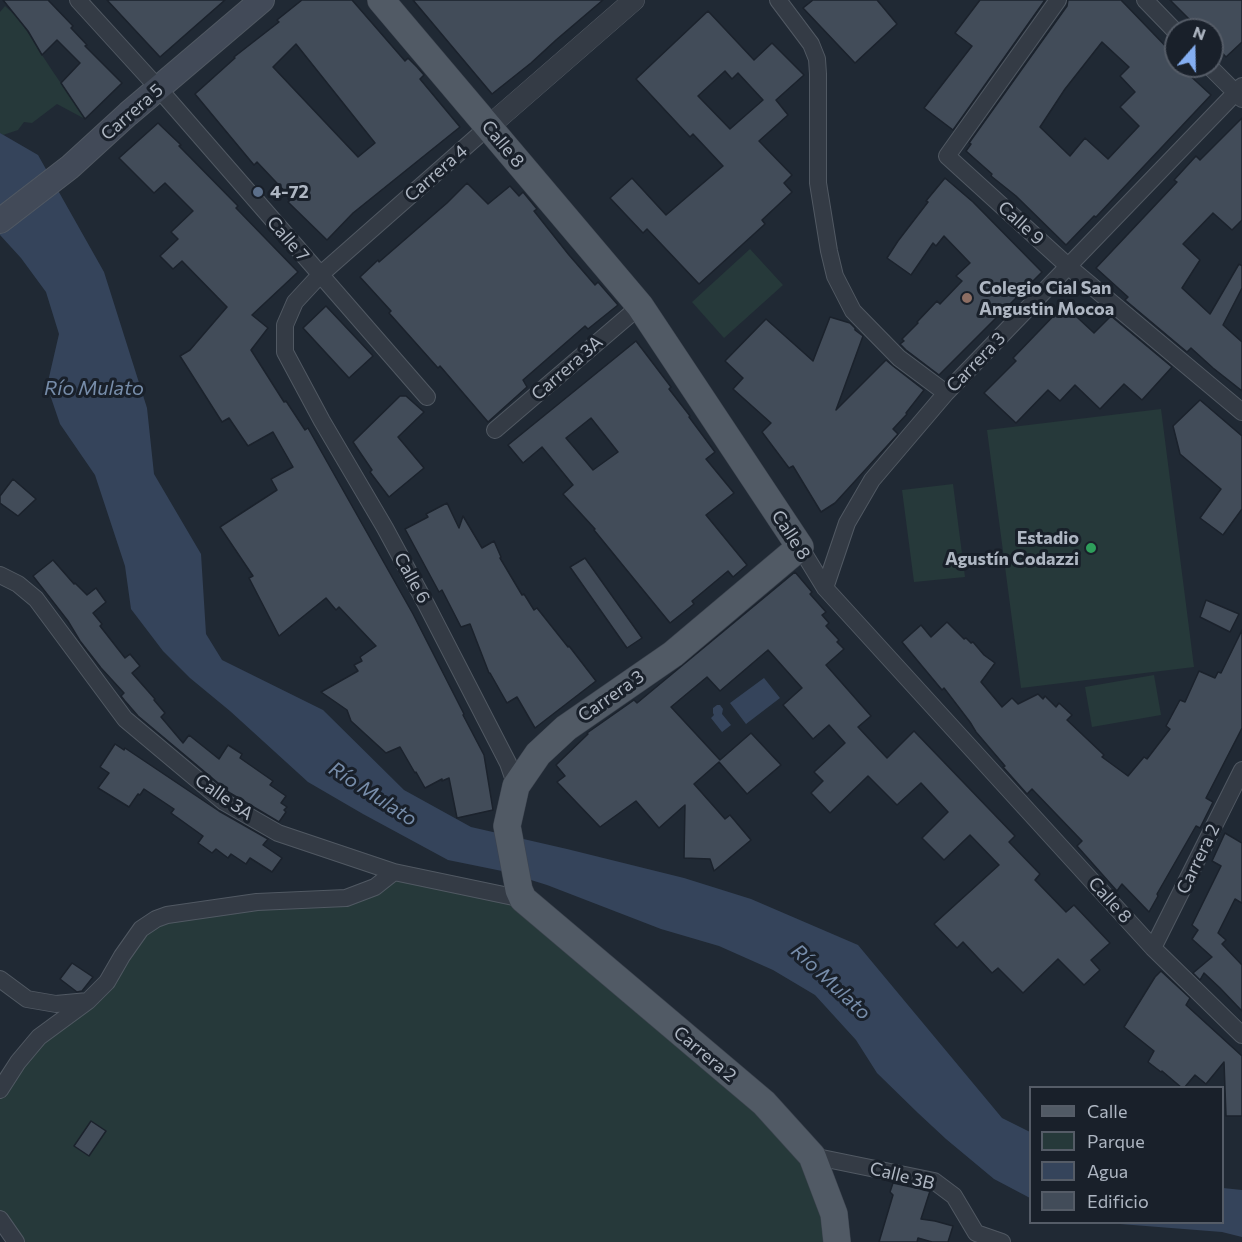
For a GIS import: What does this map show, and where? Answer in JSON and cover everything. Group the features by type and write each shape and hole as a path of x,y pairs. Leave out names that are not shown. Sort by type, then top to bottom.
{"main road":[{"name":"Carrera 5","path":"0,221 70,167 128,114 262,0"},
{"name":"Calle 8","path":"381,0 640,306 800,547"},
{"name":"Carrera 3","path":"516,786 538,754 566,728 673,654 800,547"},
{"path":"516,786 507,826 521,894"},
{"name":"Carrera 2","path":"521,894 764,1103 812,1156 834,1214 837,1242"}],"street":[{"name":"Calle 7","path":"78,0 159,89 427,397"},
{"name":"Carrera 4","path":"320,275 634,0"},
{"path":"778,0 811,44 817,59 818,183 835,276 861,318 899,358 946,393"},
{"name":"Calle 9","path":"1058,0 947,156 1069,267 1242,412"},
{"path":"1145,0 1164,20"},
{"path":"1223,78 1240,93"},
{"name":"Carrera 3","path":"825,588 847,523 872,480 946,393 1240,93"},
{"name":"Calle 6","path":"320,275 295,302 285,325 285,352 426,604 508,763 516,786"},
{"name":"Carrera 3A","path":"495,430 640,306"},
{"name":"Calle 8","path":"800,547 825,588 1153,948 1242,1035"},
{"name":"Calle 3A","path":"0,574 18,584 36,599 125,719 224,802 278,833 394,872 521,894"},
{"name":"Carrera 2","path":"1153,948 1242,770"},
{"path":"0,1090 18,1062 39,1037 88,1001 107,982 141,929 156,919 167,915 257,902 346,898 375,887 394,872"},
{"path":"0,979 27,999 56,1004 88,1001"},
{"name":"Calle 3B","path":"812,1156 934,1181 954,1196 976,1233 1002,1242"},
{"path":"0,1219 16,1242"}],"green space":[{"path":"5,6 26,29 85,119 57,104 32,123 24,122 18,130 3,135 0,133 0,12"},
{"path":"750,249 783,285 724,338 692,302"},
{"name":"Estadio Agustín Codazzi","path":"1161,409 1194,667 1021,688 987,430"},
{"path":"953,484 965,577 914,582 902,490"},
{"path":"1154,675 1161,715 1092,727 1085,687"},
{"path":"395,872 523,899 812,1156 837,1242 16,1242 0,1219 0,1090 18,1062 88,1001 156,919 346,898"}],"water":[{"name":"Río Mulato","path":"0,133 38,155 104,272 147,408 154,474 201,554 206,634 222,660 323,710 404,790 471,827 684,878 751,899 858,945 1002,1118 1029,1132 1029,1197 994,1179 918,1113 877,1073 856,1040 815,995 773,970 719,946 661,929 547,885 502,871 448,860 308,782 190,678 163,651 131,609 125,566 95,475 60,424 47,386 59,334 46,292 21,258 0,235"},
{"path":"764,678 780,698 746,724 730,703"},
{"path":"717,705 723,709 722,714 731,725 722,732 711,718 714,715 713,708"},
{"path":"1224,1188 1242,1190 1242,1237 1222,1232 1125,1224 1224,1224"}],"building":[{"path":"3,0 48,0 73,26 71,28 87,45 85,46 122,83 85,119 61,83 80,63 57,40 42,55 28,31"},
{"path":"107,0 225,0 160,57"},
{"path":"302,0 352,0 405,61 408,58 424,75 420,79 460,127 353,213 327,240 288,202 292,199 257,162 254,165 195,94 234,57 279,22 277,20","holes":["296,44 375,143 358,157 273,67"]},
{"path":"413,0 603,0 492,94"},
{"path":"813,0 877,0 897,24 855,63 803,8"},
{"path":"980,0 1045,0 953,130 924,108 972,46 955,33"},
{"path":"1068,0 1121,0 1164,45 1164,78 1193,78 1211,95 1096,217 1094,216 1066,245 966,151 971,144 969,143 1067,6","holes":["1102,42 1129,67 1120,76 1135,92 1120,107 1139,126 1108,159 1085,138 1070,156 1040,127 1065,89"]},
{"path":"1170,0 1242,0 1242,42 1226,57 1224,55 1224,18 1188,18"},
{"path":"708,11 754,60 772,43 804,75 776,100 788,115 759,141 792,175 784,183 792,192 762,220 765,224 699,284 647,229 643,233 610,198 632,178 666,215 723,166 693,134 690,137 636,79","holes":["725,71 732,79 738,73 763,100 730,129 698,96"]},
{"path":"1242,118 1242,220 1232,230 1213,213 1183,244 1200,260 1182,288 1210,314 1239,264 1242,266 1242,288 1223,325 1242,342 1242,391 1191,348 1187,352 1125,300 1128,297 1096,268 1177,182 1174,180 1196,156 1200,160"},
{"path":"158,123 298,272 252,315 268,328 251,350 284,402 286,401 305,430 308,428 413,614 484,755 493,810 457,818 449,778 425,788 400,747 386,753 351,721 347,710 321,692 358,671 354,665 362,661 360,657 376,646 339,607 336,610 326,598 279,636 249,578 253,576 220,527 277,490 271,479 293,467 273,432 248,446 229,418 222,422 180,356 190,350 227,307 182,261 173,269 160,256 178,239 171,232 193,211 165,183 154,193 119,158"},
{"path":"945,178 973,202 1042,272 939,375 900,344 937,301 940,304 962,281 956,276 970,263 944,236 936,246 933,243 911,275 887,258 928,202 926,201"},
{"path":"467,183 488,204 510,186 519,196 523,192 537,209 534,211 569,255 595,285 598,282 618,305 588,329 585,326 523,380 527,387 488,422 440,366 438,368 389,313 391,311 360,277 447,203"},
{"path":"1064,305 1094,333 1111,316 1172,367 1142,400 1124,384 1100,409 1075,385 1060,401 1048,390 1016,423 984,393 1016,361 1013,358"},
{"path":"326,306 373,356 349,378 303,328"},
{"path":"830,317 850,323 863,336 836,410 886,360 924,390 893,429 898,434 835,503 821,512 793,466 789,468 762,432 771,423 733,389 743,378 725,361 766,319 813,361"},
{"path":"636,341 671,387 669,389 715,452 706,459 734,493 706,515 747,565 733,577 728,571 692,601 694,604 670,623 595,529 563,494 573,485 542,447 523,463 508,445","holes":["591,418 618,452 593,470 566,438"]},
{"path":"400,396 406,396 424,412 398,437 424,468 389,497 370,472 372,470 353,442"},
{"path":"1200,400 1242,436 1242,509 1223,535 1200,518 1221,489 1180,454 1173,426"},
{"path":"13,479 36,499 18,516 0,503 0,496"},
{"path":"447,503 459,528 463,516 482,548 494,541 500,558 522,595 524,594 534,610 537,608 596,681 535,728 517,697 507,703 489,673 470,624 461,627 442,590 439,592 405,529 428,517 426,514"},
{"path":"585,558 642,638 627,648 570,567"},
{"path":"53,560 87,595 96,588 106,602 93,613 102,624 100,626 125,658 130,654 140,666 132,673 155,699 165,713 161,717 183,743 189,735 219,759 228,745 242,754 240,758 273,781 270,785 286,796 281,803 287,807 284,810 286,812 279,822 230,793 138,716 125,701 121,696 124,693 80,641 68,621 33,576"},
{"path":"795,572 826,612 822,615 829,623 826,626 844,649 826,665 871,716 858,727 887,758 914,731 1015,836 1009,842 1040,874 1035,880 1066,912 1074,905 1110,943 1091,960 1100,970 1084,985 1058,959 1023,993 998,968 992,973 963,942 957,948 934,924 999,865 970,835 944,860 922,838 948,812 921,783 897,805 868,776 830,813 811,793 823,781 814,772 845,743 829,725 813,739 783,705 802,688 768,650 720,691 707,677 671,707 720,760 751,733 781,765 747,794 719,762 694,784 725,819 730,815 751,840 714,871 710,859 684,858 685,805 659,828 636,801 600,827 557,782 565,776 556,765 587,733 634,700 637,703"},
{"path":"1206,600 1239,614 1230,632 1200,617"},
{"path":"947,622 964,639 973,642 984,655 995,663 981,682 1002,707 1012,698 1018,704 1038,694 1043,699 1045,696 1056,707 1059,703 1072,715 1067,720 1104,755 1102,757 1128,776 1144,757 1147,759 1170,729 1166,726 1180,700 1185,702 1199,671 1215,678 1218,672 1221,673 1242,630 1242,728 1206,798 1213,802 1200,828 1196,826 1149,912 1122,884 1117,891 1077,846 1082,841 1032,789 1027,794 1003,767 1005,766 976,732 944,688 942,690 902,642 921,625 931,637"},
{"path":"115,744 124,750 125,748 219,811 268,839 263,845 282,858 272,872 250,858 246,864 231,854 228,858 216,849 212,853 198,843 203,836 171,813 174,809 144,789 129,807 98,788 109,773 100,767"},
{"path":"1225,833 1242,843 1242,903 1235,899 1218,933 1226,940 1222,944 1242,965 1242,1011 1204,973 1200,980 1193,973 1212,957 1192,939 1198,930 1192,925 1221,866 1212,861"},
{"path":"72,963 93,977 82,991 77,992 60,979"},
{"path":"1161,971 1190,998 1186,1005 1242,1056 1242,1116 1226,1116 1224,1062 1206,1084 1195,1075 1186,1086 1180,1086 1148,1062 1154,1051 1124,1027"},
{"path":"91,1121 106,1131 89,1156 74,1146"},
{"path":"893,1183 930,1191 921,1219 953,1226 948,1242 932,1242 918,1238 917,1242 879,1242 893,1195 890,1192"}],"place":[{"name":"4-72","path":"258,192"},
{"name":"Colegio Cial San Angustin Mocoa","path":"967,298"},
{"name":"Estadio Agustín Codazzi","path":"1091,548"}]}
